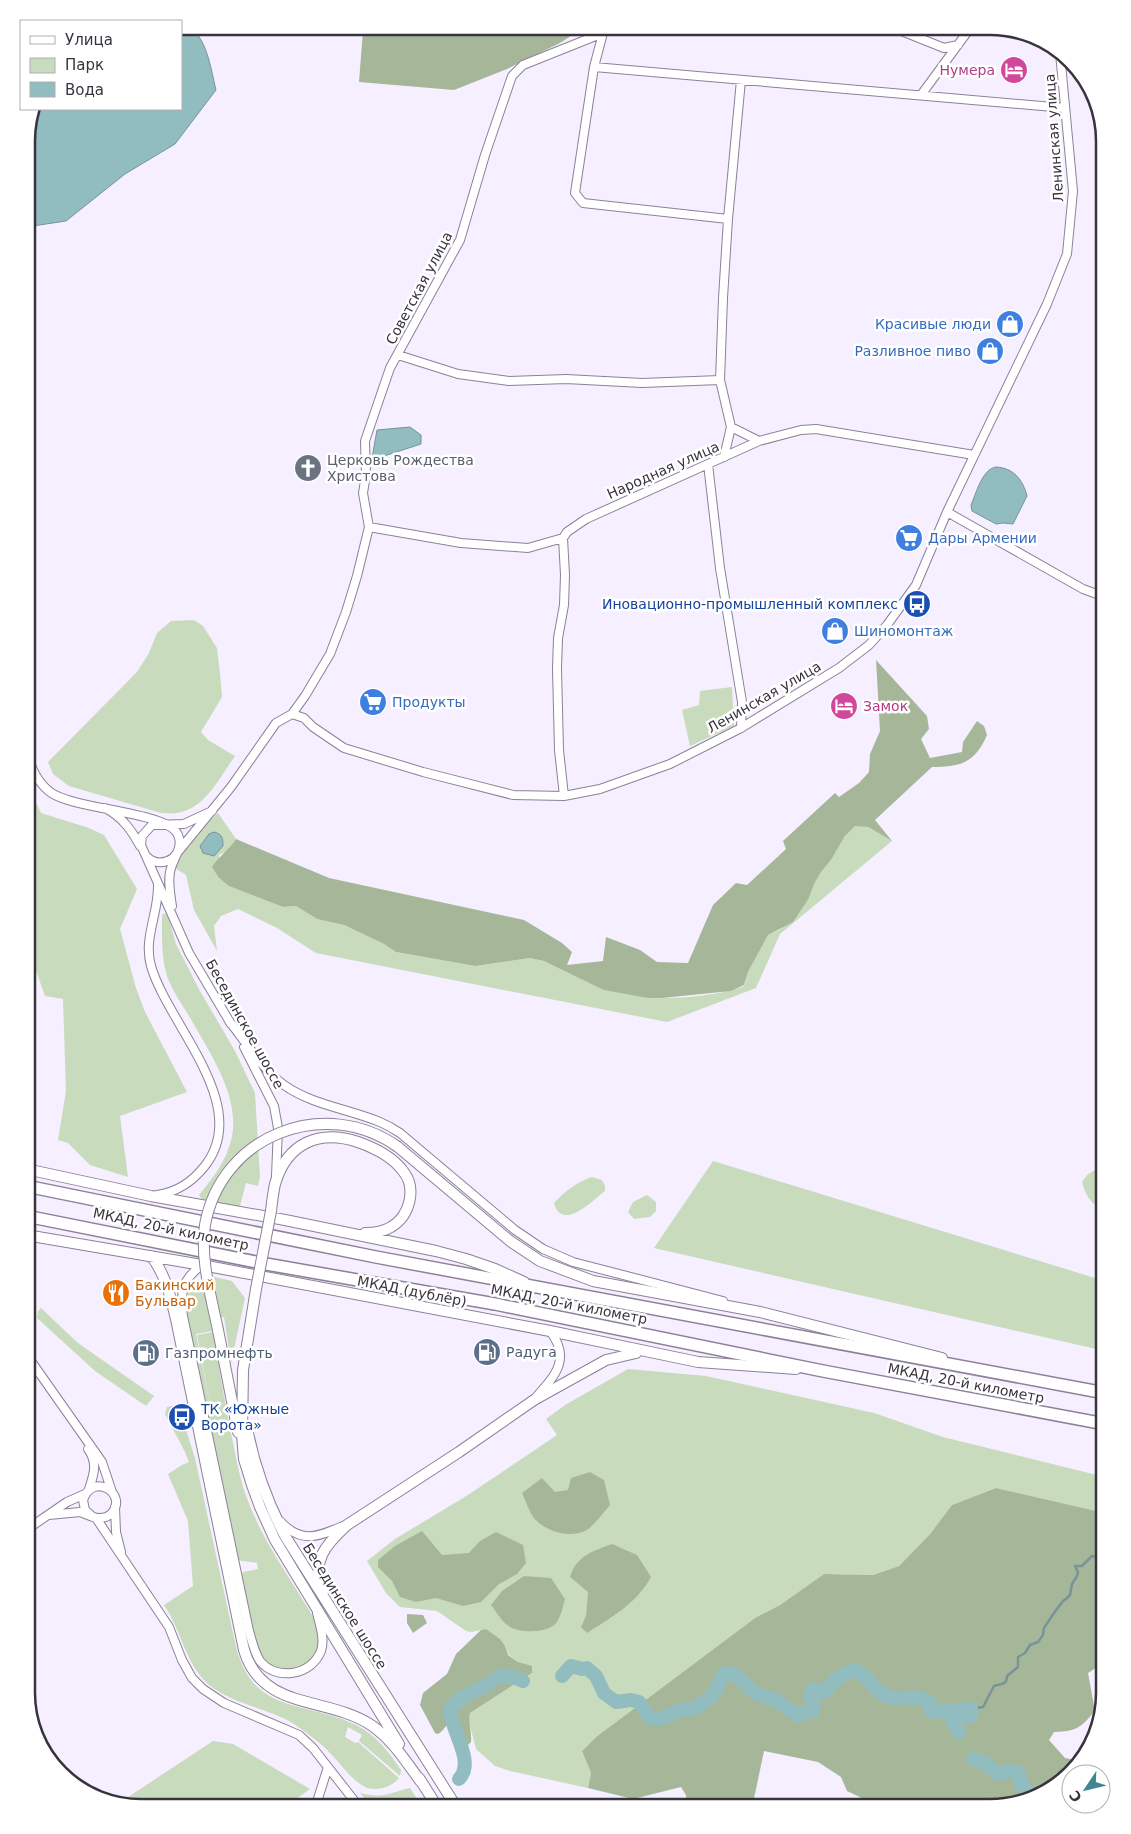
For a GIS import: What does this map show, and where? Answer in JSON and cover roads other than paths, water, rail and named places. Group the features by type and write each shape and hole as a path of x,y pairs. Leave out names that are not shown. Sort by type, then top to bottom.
{"highway":[{"name":"МКАД, 20-й километр","path":"35,1188 376,1257 1096,1391"},
{"name":"МКАД, 20-й километр","path":"35,1218 266,1264 495,1304 823,1371 1096,1422"}],"main road":[{"path":"244,1459 205,1266 205,1225 215,1193 236,1162 251,1148 266,1138 310,1124 346,1125 362,1129 390,1142 510,1241 540,1261 593,1281 760,1312 987,1370"},
{"path":"275,1184 289,1156 309,1140 330,1137 342,1138 370,1146 383,1153 394,1162 408,1179 411,1192 407,1210 398,1222 391,1227 372,1233 349,1233"},
{"path":"35,1172 151,1196 349,1233 466,1259 495,1269 528,1284"},
{"name":"Бесединское шоссе","path":"275,1184 244,1355 242,1434 244,1459 260,1507 275,1540 432,1799"},
{"name":"МКАД (дублёр)","path":"35,1237 202,1265 550,1331 698,1362 823,1371"},
{"path":"151,1256 162,1274 176,1319 244,1650 251,1668 261,1681 284,1696 357,1717 372,1726 388,1739 421,1782"},
{"path":"331,1608 321,1586 318,1573 320,1559 333,1538 347,1525 534,1400 606,1360 644,1352"},
{"name":"Бесединское шоссе","path":"243,1405 258,1473 272,1512 312,1581 451,1799"}],"street":[{"name":"Советская улица","path":"369,527 363,493 366,474 364,441 390,368 460,240 485,155 512,76 523,65 595,35"},
{"path":"601,35 594,67 575,193 578,198 583,203 728,219"},
{"path":"912,35 944,48 958,46 965,35"},
{"path":"921,95 962,40"},
{"name":"Ленинская улица","path":"292,714 304,718 313,727 344,748 423,772 513,795 564,796 600,789 670,764 742,728 838,668 869,645 887,625 916,586 947,512 1047,304 1067,254 1072,191 1061,62"},
{"path":"594,67 1065,108"},
{"path":"724,457 731,427 720,380 728,219 741,80"},
{"path":"398,355 458,374 509,381 566,379 642,383 720,380"},
{"path":"731,427 759,441"},
{"name":"Народная улица","path":"369,527 462,543 528,548 563,538 567,532 586,519 759,441 801,430 816,429 974,455"},
{"path":"708,464 720,568 742,702 742,728"},
{"path":"947,512 1083,589 1096,594"},
{"path":"212,811 186,823 152,825 144,831 141,841 142,851 149,859 158,862 168,861 176,854 212,811 276,723 292,714 305,696 330,654 349,603 369,527"},
{"path":"563,538 564,605 558,638 557,669 564,796"},
{"path":"35,775 53,794 78,803 105,808 172,827 178,835 180,845 176,854"},
{"name":"Бесединское шоссе","path":"105,808 122,818 132,831 158,882 189,953 252,1061 274,1106 278,1128 275,1184"},
{"name":"Бесединское шоссе","path":"176,854 171,869 169,885 171,904 178,927"},
{"path":"151,1196 170,1193 196,1177 208,1162 216,1144 220,1124 219,1106 211,1082 164,996 151,967 148,951 158,882"},
{"path":"229,1021 272,1075 284,1085 296,1093 382,1122 400,1133 515,1230 543,1249 573,1262 675,1287 760,1312"},
{"path":"202,1265 190,1276 183,1287 181,1298 183,1316 248,1632 255,1653 265,1666 277,1673 289,1674 302,1671 313,1664 321,1652 323,1637 313,1602"},
{"path":"534,1400 555,1376 558,1369 559,1346 550,1331"},
{"path":"35,1367 102,1462 115,1498 116,1532 122,1556"},
{"path":"35,1375 92,1456 94,1473 84,1505 122,1556 169,1627 182,1660 192,1678 224,1703 299,1735 313,1748 353,1799"},
{"path":"35,1524 67,1502 99,1486 108,1488 112,1492"},
{"path":"49,1515 80,1512 94,1518 105,1517 113,1512 115,1508"},
{"path":"272,1512 295,1534 307,1537 320,1536 347,1525"},
{"path":"318,1799 328,1767"}],"water":[{"path":"182,35 198,35 206,51 216,90 175,144 125,174 66,221 35,226 35,134 40,110 182,110"},
{"path":"410,427 421,435 421,444 372,458 377,430"},
{"path":"996,467 1013,472 1023,485 1027,496 1013,524 996,524 972,511 971,505 983,477 987,472"},
{"path":"214,832 222,837 223,846 214,856 203,853 200,846 209,834"}],"waterway":[{"path":"971,1709 983,1707 994,1686 1005,1683 1007,1676 1018,1667 1018,1657 1025,1653 1030,1645 1038,1642 1043,1635 1044,1628 1054,1613 1070,1595 1072,1584 1078,1572 1075,1566 1082,1566 1092,1556 1096,1557"},
{"path":"562,1676 571,1666 582,1669 587,1668 596,1676 604,1693 616,1702 631,1700 639,1702 650,1718 663,1718 679,1710 694,1709 710,1698 717,1689 724,1674 730,1673 741,1679 755,1693 776,1700 799,1716 805,1712 813,1711 814,1707 810,1694 814,1689 822,1692 826,1691 836,1679 853,1670 863,1675 887,1696 892,1698 923,1699 931,1705 930,1709 933,1712 971,1709 971,1716 951,1717 959,1732"},
{"path":"459,1779 465,1763 464,1754 450,1709 464,1696 500,1676 513,1677 523,1681"},
{"path":"973,1759 985,1763 997,1774 1009,1771 1018,1772 1022,1786 1029,1792"}],"place":[{"name":"Нумера","path":"1014,70"},
{"name":"Красивые люди","path":"1010,324"},
{"name":"Разливное пиво","path":"990,351"},
{"name":"Церковь Рождества Христова","path":"308,468"},
{"name":"Дары Армении","path":"909,538"},
{"name":"Иновационно-промышленный комплекс","path":"917,604"},
{"name":"Шиномонтаж","path":"835,631"},
{"name":"Продукты","path":"373,702"},
{"name":"Замок","path":"844,706"},
{"name":"Бакинский Бульвар","path":"116,1293"},
{"name":"Радуга","path":"487,1352"},
{"name":"Газпромнефть","path":"146,1353"},
{"name":"ТК «Южные Ворота»","path":"182,1417"}]}
